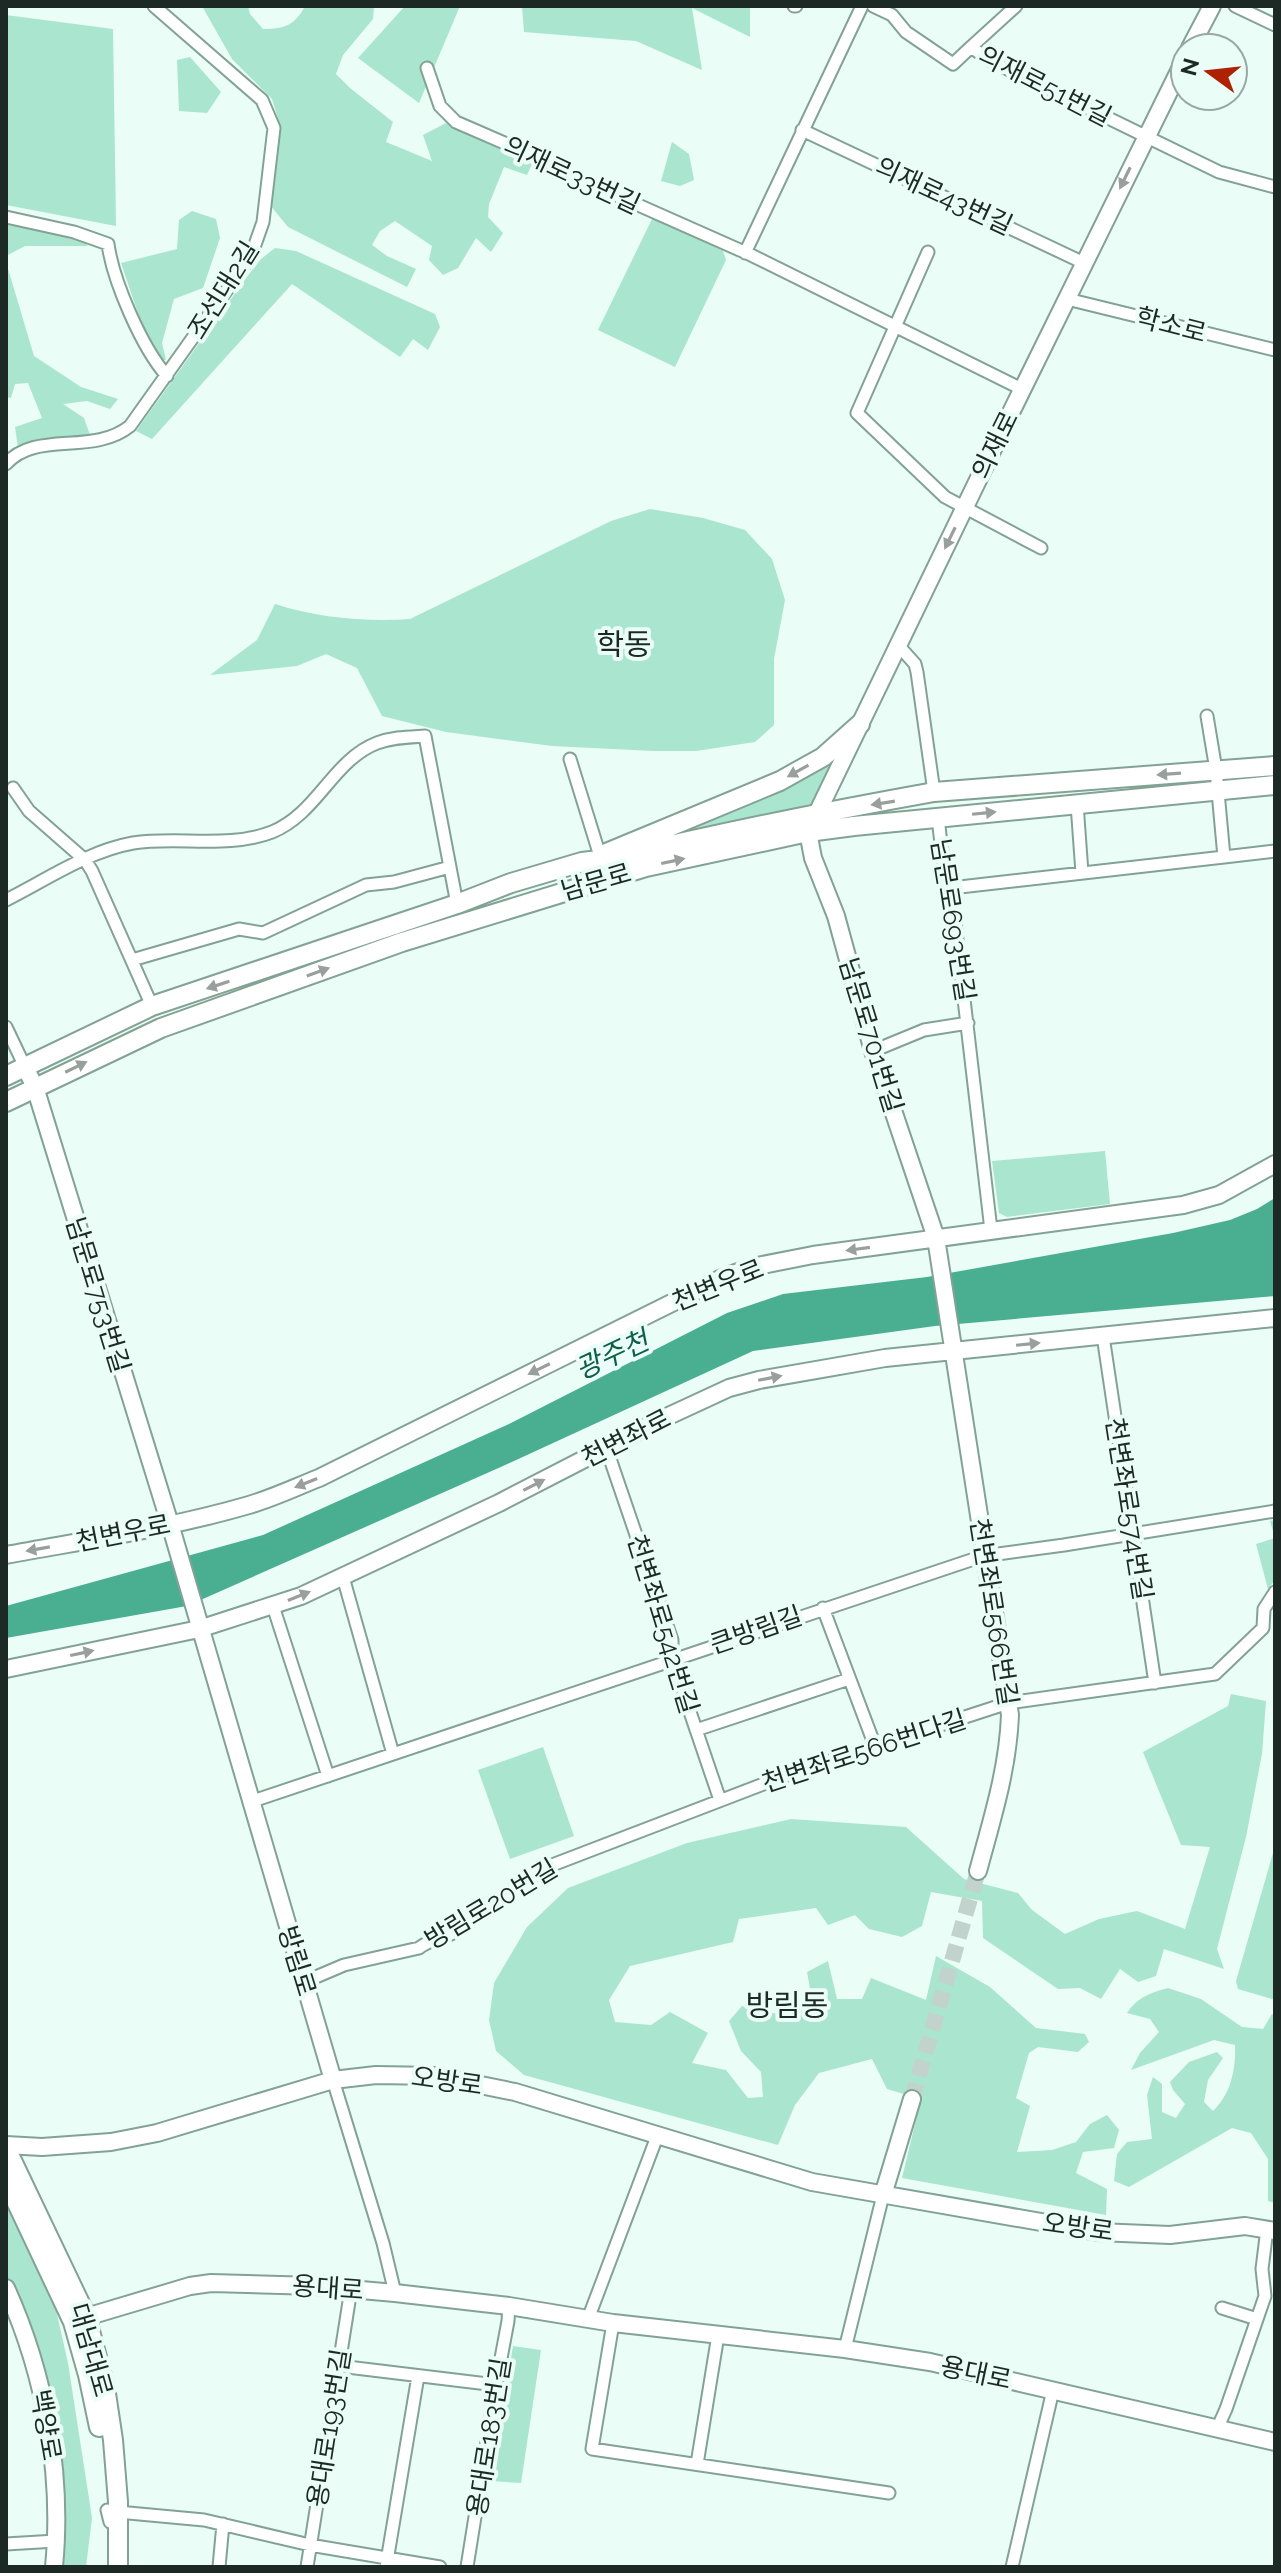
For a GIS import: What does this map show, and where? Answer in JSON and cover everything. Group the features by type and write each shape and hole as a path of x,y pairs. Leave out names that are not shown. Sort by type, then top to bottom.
{"main road":[{"path":"591,859 780,781 823,757 860,724"},
{"name":"남문로","path":"6,1102 161,1028 435,931 646,867 808,832 1077,804 1217,780 1275,766"},
{"name":"남문로","path":"6,1076 152,1006 511,883 591,859 616,858 816,812 915,798 934,792 1217,780 1275,785"},
{"path":"435,931 432,924 445,918 454,905"},
{"name":"대남대로","path":"6,2147 105,2387 113,2440 113,2511 118,2567"},
{"name":"대남대로","path":"6,2180 79,2319"},
{"name":"대남대로","path":"107,2567 113,2511"}],"street":[{"name":"조선대2길","path":"6,464 26,449 93,443 122,432 135,421 251,256 263,222 274,128 262,100 154,6"},
{"path":"745,253 862,6"},
{"name":"의재로51번길","path":"873,6 892,15 906,32 953,64 971,47 991,61 1219,172 1275,187"},
{"path":"971,47 1016,6"},
{"path":"1198,32 1212,6"},
{"path":"1235,6 1275,25"},
{"name":"의재로33번길","path":"427,68 440,106 467,128 745,253 1022,389"},
{"name":"의재로","path":"808,832 1169,90"},
{"name":"의재로43번길","path":"802,130 1084,263"},
{"path":"6,217 74,232 108,244 111,261 148,352 167,376"},
{"path":"928,252 857,413 945,497 1041,548"},
{"name":"학소로","path":"1067,299 1275,350"},
{"path":"898,645 915,664 917,672 934,792"},
{"path":"1207,716 1224,857"},
{"path":"6,900 85,860 130,844 247,839 272,832 301,813 348,762 366,748 387,740 425,736 450,867 454,905"},
{"name":"남문로","path":"570,759 591,859"},
{"path":"13,788 37,819 85,860 98,880 152,1006"},
{"path":"1077,804 1082,873"},
{"name":"남문로693번길","path":"938,818 945,877 951,888 991,1230"},
{"name":"남문로701번길","path":"808,832 813,858 836,916 873,1051 936,1238 953,1351"},
{"path":"951,888 1275,851"},
{"path":"132,960 239,929 263,933 366,885 394,882 450,867"},
{"name":"남문로693번길","path":"873,1051 924,1030 968,1023"},
{"path":"6,1027 25,1067"},
{"name":"남문로753번길","path":"25,1067 35,1087 170,1524 199,1629"},
{"name":"천변우로","path":"6,1555 170,1524 252,1504 319,1478 731,1274 752,1267 813,1255 1201,1201 1235,1188 1275,1164"},
{"name":"천변좌로","path":"6,1669 199,1629 273,1606 343,1577 499,1503 729,1388 831,1366 1275,1318"},
{"name":"천변좌로574번길","path":"1103,1336 1155,1683"},
{"name":"천변좌로566번길","path":"953,1351 1008,1703 1009,1747 978,1871"},
{"name":"천변좌로542번길","path":"606,1447 672,1640 672,1659 720,1800"},
{"name":"큰방림길","path":"250,1802 983,1556 1275,1511"},
{"path":"343,1577 393,1754"},
{"name":"천변좌로566번다길","path":"720,1800 1008,1703 1215,1674 1263,1628 1264,1609 1275,1592"},
{"path":"273,1606 328,1776"},
{"path":"823,1608 875,1746"},
{"name":"방림로","path":"199,1629 383,2243 395,2293"},
{"path":"696,1730 849,1679"},
{"name":"방림로20번길","path":"304,1982 344,1965 419,1948 428,1941 450,1935 526,1878 547,1867 720,1800"},
{"name":"오방로","path":"6,2147 81,2146 132,2138 333,2080 400,2074 465,2081 515,2092 787,2175 883,2195 1098,2232 1158,2235 1235,2226 1271,2230"},
{"path":"845,2349 883,2195 912,2099"},
{"path":"588,2319 658,2134"},
{"path":"1217,2429 1266,2289 1262,2269 1271,2230"},
{"name":"용대로","path":"79,2319 190,2286 211,2283 395,2293 935,2363 1275,2442"},
{"name":"백양로","path":"6,2288 26,2338 40,2387 54,2465 54,2567"},
{"name":"용대로193번길","path":"307,2567 351,2289"},
{"name":"용대로183번길","path":"467,2567 509,2306"},
{"path":"1222,2308 1257,2319"},
{"path":"613,2323 592,2449 889,2493"},
{"path":"697,2464 718,2335"},
{"path":"339,2366 496,2385"},
{"path":"386,2562 418,2376"},
{"path":"1012,2567 1053,2390"},
{"path":"113,2511 223,2524 386,2562 440,2567"},
{"path":"219,2567 223,2524"},
{"path":"6,2544 56,2541"}],"shaded area":[{"path":"202,6 248,6 250,14 263,29 288,25 305,6 374,6 373,19 343,55 336,74 393,122 386,142 432,161 423,135 446,123 532,164 527,175 504,167 489,204 488,217 503,233 491,252 476,238 458,268 443,275 429,260 432,246 395,221 380,231 372,245 387,256 416,269 407,287 288,227 270,205 280,125 272,99 232,59"},
{"path":"405,6 460,6 419,103 358,58"},
{"path":"522,6 750,6 750,37 692,8 702,70 636,41 524,32"},
{"path":"6,15 113,29 116,226 6,205"},
{"path":"190,57 221,92 207,113 179,111 177,60"},
{"path":"672,142 689,154 694,180 680,186 661,181"},
{"path":"192,211 216,219 220,238 203,288 174,299 162,343 166,360 158,361 147,340 121,263 177,249 179,220"},
{"path":"653,217 723,251 726,260 675,367 598,330"},
{"path":"6,222 83,241 88,246 25,246 6,256"},
{"path":"275,248 296,251 435,314 440,327 428,350 413,339 400,357 292,284 152,439 136,431 246,278 261,259"},
{"path":"6,262 34,356 81,387 118,399 110,409 87,401 63,404 84,418 90,435 18,448 15,427 42,418 28,383 15,384 11,398 6,397"},
{"path":"650,509 703,518 745,530 772,559 785,600 774,659 774,725 755,742 696,751 654,751 552,746 446,732 382,716 357,668 326,654 297,666 210,675 257,640 275,604 342,618 410,619 611,521"},
{"path":"849,740 812,807 678,833"},
{"path":"1105,1151 1110,1204 1007,1217 999,1213 992,1161"},
{"path":"1275,1198 1275,1296 935,1326 753,1351 187,1606 6,1638 6,1606 263,1535 509,1424 727,1313 783,1294 927,1277 1173,1233 1230,1220"},
{"path":"1275,1520 1275,1538 1270,1521"},
{"path":"1275,1538 1275,1580 1268,1589 1256,1544"},
{"path":"1231,1694 1266,1701 1262,1754 1246,1837 1217,1949 1224,1969 1164,1949 1156,1976 1138,1982 1120,1969 1101,1999 1080,1988 1058,1989 983,1938 982,1901 931,1892 922,1926 902,1937 869,1929 855,1915 828,1925 816,1908 739,1919 733,1942 630,1966 609,2000 615,2022 651,2025 670,2012 708,2033 692,2063 726,2070 748,2098 763,2097 761,2072 741,2051 729,2021 742,2006 778,2014 813,2005 807,1972 828,1961 837,1999 862,1999 871,1978 926,2000 936,1956 990,1987 1036,2028 1085,2034 1089,2042 1078,2052 1038,2047 1029,2053 1016,2098 1030,2106 1017,2152 1052,2150 1076,2142 1090,2124 1107,2115 1119,2130 1114,2148 1083,2152 1076,2173 1107,2189 1106,2215 902,2178 921,2099 887,2089 872,2059 819,2073 795,2105 778,2145 524,2075 496,2051 489,2020 494,1983 527,1927 568,1888 687,1843 791,1819 906,1827 964,1879 1018,1893 1032,1910 1065,1934 1099,1919 1137,1911 1185,1929 1210,1847 1181,1845 1143,1752 1228,1706"},
{"path":"543,1747 574,1836 510,1859 478,1770"},
{"path":"1275,1846 1275,2000 1238,1989 1236,1981"},
{"path":"1168,1988 1201,1999 1242,2027 1263,2029 1272,2014 1275,2016 1275,2203 1268,2201 1268,2159 1251,2133 1232,2128 1129,2187 1114,2181 1117,2154 1127,2142 1152,2139 1147,2095 1153,2077 1162,2084 1162,2112 1176,2118 1185,2104 1170,2082 1189,2062 1217,2052 1223,2058 1208,2080 1204,2102 1213,2111 1231,2081 1235,2045 1214,2040 1131,2070 1140,2053 1159,2032 1150,2019 1127,2013 1145,1996"},
{"path":"6,2198 53,2297 68,2363 92,2518 86,2567 62,2567 66,2508 50,2407 26,2318 6,2275"},
{"path":"513,2346 541,2350 521,2483 491,2481"}],"tunnel":[{"path":"912,2099 978,1871"}],"district":[{"name":"학동","path":"624,644"},
{"name":"방림동","path":"787,2005"}],"water label":[{"name":"광주천","path":"612,1355"}]}
